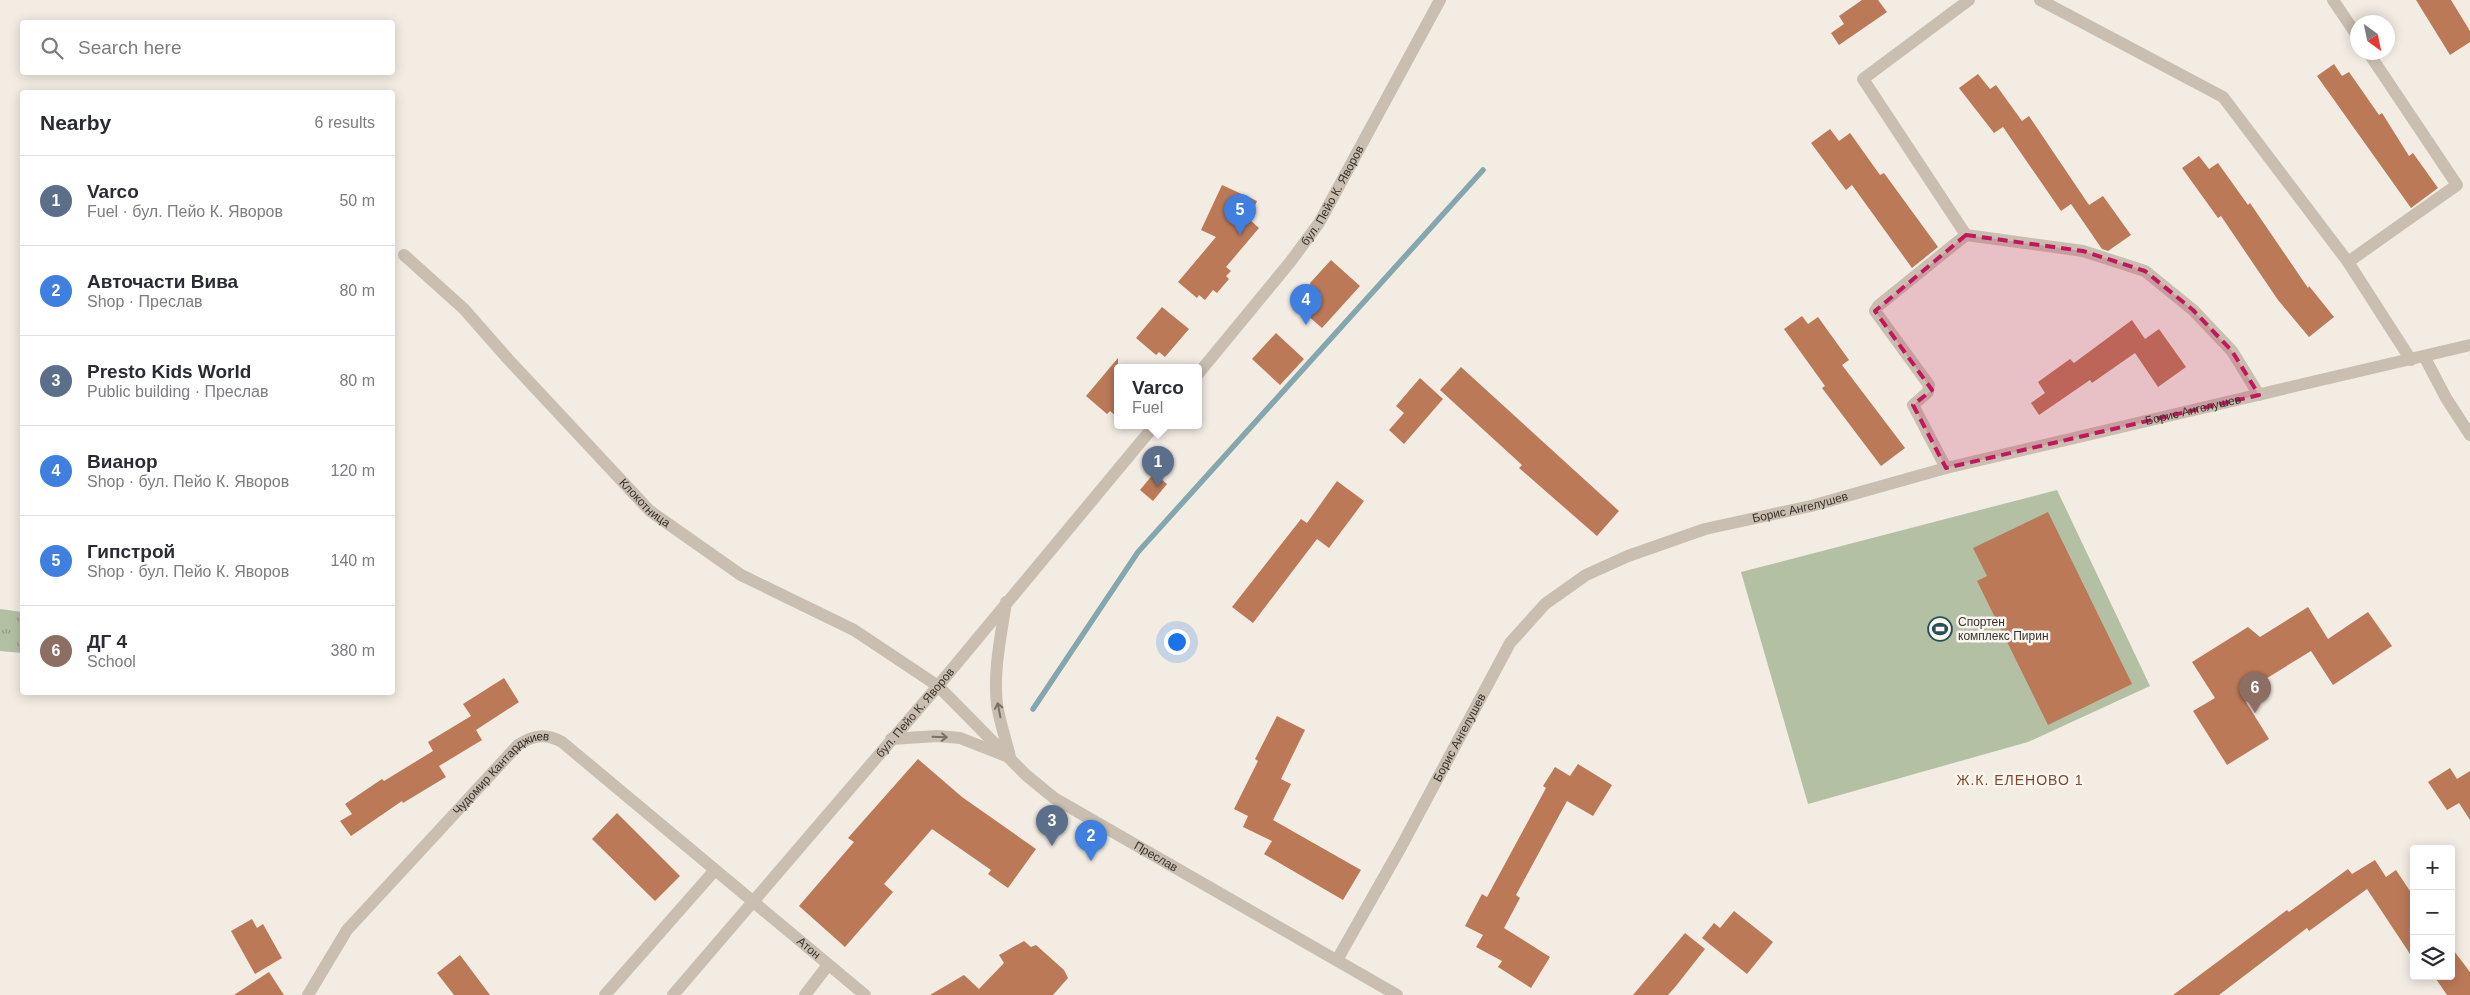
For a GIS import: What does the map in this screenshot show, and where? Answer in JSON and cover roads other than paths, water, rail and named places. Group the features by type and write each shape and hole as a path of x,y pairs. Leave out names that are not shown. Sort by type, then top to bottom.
{"street":[{"name":"бул. Пейо К. Яворов","path":"1202,369 1291,261 1319,223 1440,0"},
{"path":"1966,235 1863,79 1969,0"},
{"path":"2040,0 2223,97 2348,262 2411,360"},
{"path":"2333,0 2350,25"},
{"path":"2348,262 2457,185 2373,60"},
{"path":"1946,468 1913,405 1928,392 1929,385 1875,311 1878,306 1966,235 2083,251 2144,271 2193,310 2232,351 2259,395"},
{"name":"Клокотница","path":"404,255 464,309 508,360 650,511 741,575 854,630 938,686"},
{"name":"Борис Ангелушев","path":"1336,960 1402,847 1510,643 1545,604 1586,575 1628,556 1705,529 1811,506 1946,468 2470,345"},
{"path":"2424,356 2446,398 2470,435"},
{"name":"бул. Пейо К. Яворов","path":"673,995 938,686 1006,601 1151,429"},
{"path":"1006,601 997,657 996,681 997,706 1010,757"},
{"name":"Преслав","path":"938,686 1038,787 1054,798 1397,995"},
{"name":"Чудомир Кантарджиев","path":"308,995 347,930 518,745 530,737 552,736 562,742 752,902"},
{"path":"891,739 937,736 960,738 1010,757"},
{"path":"605,995 715,870"},
{"name":"Атон","path":"752,902 865,995"},
{"path":"805,995 828,965"}],"waterway":[{"path":"1033,709 1138,552 1483,170"}],"place":[{"name":"Гипстрой","path":"1240,235"},
{"name":"Вианор","path":"1306,325"},
{"name":"Varco","path":"1158,487"},
{"name":"Спортен комплекс Пирин","path":"1940,629"},
{"name":"ДГ 4","path":"2255,713"},
{"name":"Presto Kids World","path":"1052,846"},
{"name":"Авточасти Вива","path":"1091,861"}],"district":[{"name":"Ж.К. ЕЛЕНОВО 1","path":"2020,780"}]}
